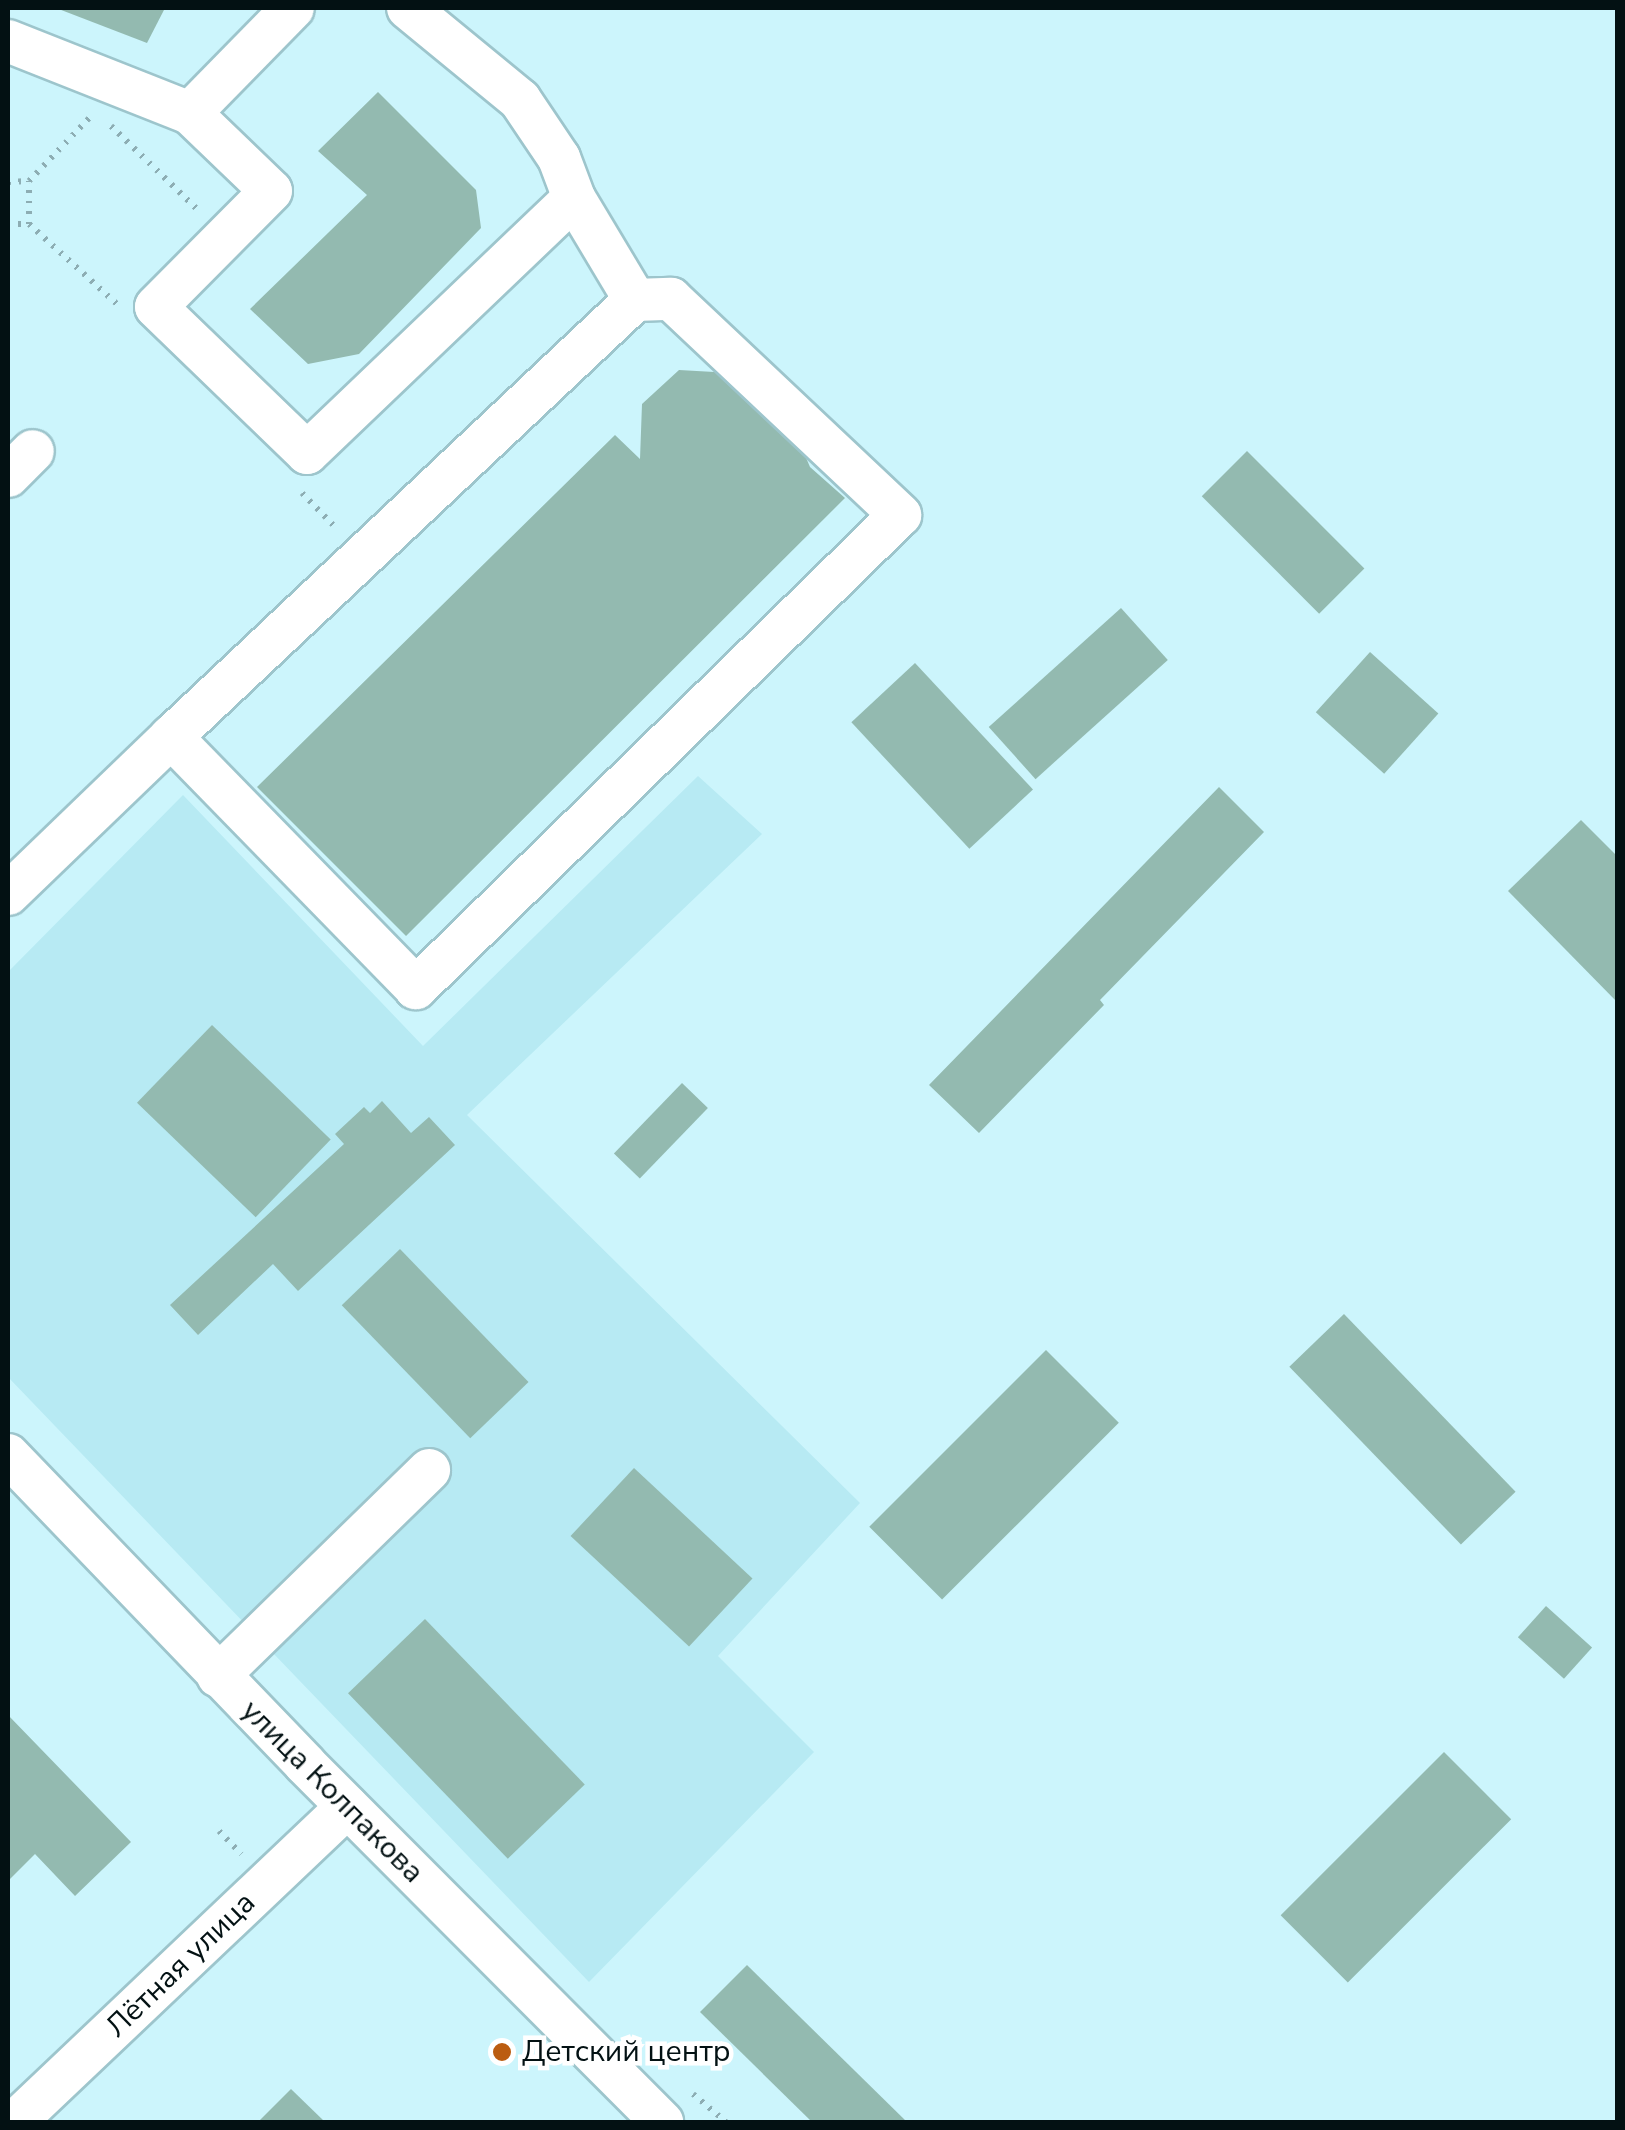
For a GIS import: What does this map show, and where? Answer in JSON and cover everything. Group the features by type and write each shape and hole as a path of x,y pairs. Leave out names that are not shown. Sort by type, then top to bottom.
{"street":[{"path":"175,108 293,8"},
{"path":"408,8 520,100 559,158 574,198 634,300"},
{"path":"8,41 175,108 271,191 156,307 307,453 574,198"},
{"path":"8,894 171,737 634,300 671,299 900,514 416,988 171,737"},
{"name":"улица Колпакова","path":"8,1455 218,1676 662,2122"},
{"path":"218,1676 430,1470"},
{"name":"Лётная улица","path":"14,2122 347,1807"}],"path":[{"path":"8,182 29,181 95,112 175,108"},
{"path":"95,112 200,212 188,225"},
{"path":"8,224 29,224 29,181"},
{"path":"118,305 130,292"},
{"path":"219,1831 246,1859"}],"shaded area":[{"path":"698,776 762,834 467,1115 860,1503 718,1656 814,1752 589,1982 8,1377 8,972 183,795 423,1046"}],"building":[{"path":"56,8 165,8 147,43"},
{"path":"378,92 476,190 481,228 359,354 308,364 250,309 367,195 318,151"},
{"path":"679,370 732,373 795,432 810,467 845,498 406,936 257,787 615,435 640,459 642,404"},
{"path":"1247,451 1364,568 1319,614 1202,496"},
{"path":"1121,608 1168,660 1036,779 989,727"},
{"path":"1370,652 1438,714 1384,774 1316,712"},
{"path":"915,663 1033,790 969,849 851,722"},
{"path":"1219,787 1264,832 1100,1000 1104,1005 979,1133 929,1085"},
{"path":"1581,820 1618,857 1618,1003 1508,891"},
{"path":"212,1025 331,1140 256,1217 137,1103"},
{"path":"682,1083 708,1108 640,1179 614,1153"},
{"path":"382,1101 411,1133 429,1117 455,1145 298,1291 273,1264 198,1335 170,1305 344,1144 335,1134 364,1107 370,1113"},
{"path":"400,1249 529,1382 470,1438 342,1305"},
{"path":"1344,1314 1516,1492 1461,1544 1289,1367"},
{"path":"1046,1350 1119,1423 942,1600 869,1527"},
{"path":"634,1468 752,1578 689,1646 571,1536"},
{"path":"1546,1606 1592,1647 1564,1679 1518,1637"},
{"path":"425,1619 585,1784 508,1859 348,1693"},
{"path":"8,1715 131,1842 75,1896 35,1854 8,1881"},
{"path":"1444,1752 1511,1819 1348,1983 1281,1915"},
{"path":"747,1965 907,2122 812,2122 700,2012"},
{"path":"291,2089 325,2122 258,2122"}],"place":[{"name":"Детский центр","path":"502,2052"}]}
